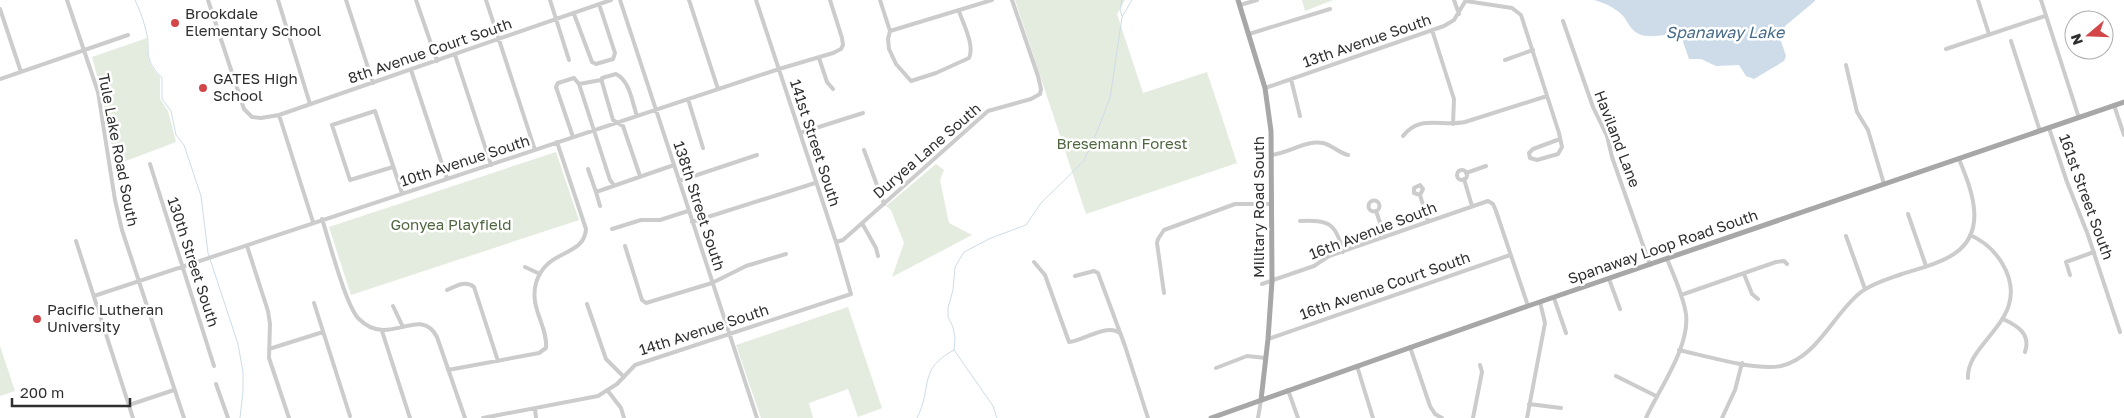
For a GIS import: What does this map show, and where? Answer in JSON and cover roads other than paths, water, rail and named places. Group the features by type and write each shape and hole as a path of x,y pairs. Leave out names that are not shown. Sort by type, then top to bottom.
{"main road":[{"name":"Military Road South","path":"1239,3 1265,88 1270,116 1272,281 1261,400"},
{"name":"Spanaway Loop Road South","path":"1211,418 1528,306 2124,102"}],"street":[{"name":"Tule Lake Road South","path":"67,0 98,92 118,215 184,418"},
{"name":"8th Avenue Court South","path":"208,0 244,109 254,118 279,115 611,0"},
{"path":"278,0 310,104"},
{"path":"346,0 373,83"},
{"path":"416,0 436,61"},
{"path":"486,0 535,150"},
{"path":"550,0 569,60"},
{"name":"138th Street South","path":"620,0 757,418"},
{"path":"689,0 718,89"},
{"name":"141st Street South","path":"756,0 852,292"},
{"name":"10th Avenue South","path":"94,296 247,246 322,219 837,51 842,47 842,38 830,0"},
{"path":"880,0 890,31 888,45 894,59 905,75 911,80 917,80 963,61 970,56 970,46 959,11"},
{"path":"890,31 992,0"},
{"name":"Duryea Lane South","path":"836,242 842,240 862,223 988,111 1031,99 1041,93 1038,76 1012,0"},
{"path":"1239,3 1257,0"},
{"path":"1454,0 1459,14"},
{"path":"1978,0 1989,34"},
{"path":"2041,0 2079,118"},
{"path":"1466,1 1516,10 1522,18 1533,50 1560,139 1562,149 1558,154 1532,160 1529,155 1533,149 1560,139"},
{"name":"13th Avenue South","path":"1265,88 1451,22 1459,14 1466,1"},
{"path":"574,14 592,62 596,64 613,59 615,54 599,4"},
{"path":"0,8 21,72"},
{"path":"1249,34 1330,9"},
{"path":"1946,49 2045,16"},
{"name":"Haviland Lane","path":"1563,21 1593,107 1607,136 1612,157 1650,265"},
{"path":"1432,30 1454,99 1453,124"},
{"path":"0,79 128,35"},
{"path":"2011,41 2040,131"},
{"path":"1505,60 1533,50"},
{"path":"454,55 491,165"},
{"path":"819,58 827,82 833,89"},
{"path":"1846,65 1851,79 1857,112 1868,130 1884,184"},
{"path":"411,70 446,179"},
{"path":"573,138 556,87 558,84 570,79 578,82 601,80 615,74 623,78 637,116"},
{"path":"1292,79 1300,116"},
{"path":"601,80 613,120 623,126 640,176"},
{"path":"578,82 610,180 614,185"},
{"path":"1403,136 1410,128 1425,122 1453,124 1465,122 1547,96"},
{"path":"688,100 703,148"},
{"path":"2114,106 2124,135"},
{"path":"393,167 350,180 332,125 375,111 402,193"},
{"path":"800,133 863,113"},
{"path":"279,115 313,222"},
{"name":"161st Street South","path":"2049,128 2094,252 2120,332"},
{"path":"448,370 539,353 546,349 546,342 534,299 539,276 551,260 580,246 585,238 585,225 557,142"},
{"path":"1271,154 1285,153 1316,143 1331,146 1348,155"},
{"path":"864,150 884,204"},
{"path":"679,181 757,154"},
{"path":"1679,350 1742,363 1772,367 1785,365 1798,359 1816,342 1852,300 1865,289 1953,255 1970,236 1974,222 1974,204 1959,159"},
{"name":"130th Street South","path":"150,164 214,366"},
{"path":"596,192 674,165"},
{"path":"1464,179 1459,179 1457,173 1461,170 1466,173 1486,166"},
{"path":"588,169 600,206"},
{"path":"1466,173 1464,179 1472,206"},
{"path":"692,222 815,183"},
{"path":"1420,195 1428,221"},
{"name":"16th Avenue South","path":"1262,284 1314,266 1325,258 1487,201 1492,202 1496,211 1510,255"},
{"path":"1164,293 1157,243 1164,230 1234,204 1272,204"},
{"path":"612,229 641,220 660,220 688,211"},
{"path":"1376,211 1384,237"},
{"path":"1908,214 1926,266"},
{"path":"322,219 349,304 358,319 368,327 382,331 419,324 431,329 437,338 464,418"},
{"path":"1300,221 1323,221 1332,225 1336,230 1343,252"},
{"path":"862,223 876,248 878,256"},
{"path":"1846,236 1865,289"},
{"path":"1968,378 1968,367 2004,319 2009,295 2008,279 2004,266 1990,247 1970,236"},
{"path":"76,240 134,418"},
{"path":"247,246 270,318 270,362 289,418"},
{"path":"625,246 644,302 651,302 712,283 746,266 786,254"},
{"path":"2070,275 2066,262 2094,252"},
{"path":"1510,255 1528,306"},
{"name":"16th Avenue Court South","path":"1268,339 1510,255"},
{"path":"1646,418 1679,350 1686,322 1681,296 1667,259"},
{"path":"1681,296 1776,262 1784,261 1787,264"},
{"path":"1034,262 1045,275 1070,342 1103,331 1115,330 1121,334"},
{"path":"524,268 539,276"},
{"path":"1076,276 1094,271 1097,272 1121,334 1148,418"},
{"path":"1744,274 1752,294 1758,299"},
{"path":"1609,279 1620,308"},
{"path":"447,290 464,284 474,287 498,361"},
{"name":"14th Avenue South","path":"483,418 594,397 608,391 635,365 847,296 852,292"},
{"path":"1554,298 1566,333"},
{"path":"1527,418 1545,323 1540,302"},
{"path":"314,303 350,416"},
{"path":"588,304 606,359 624,377"},
{"path":"393,306 403,327"},
{"path":"2004,319 2017,326 2023,332 2027,344 2025,352"},
{"path":"382,331 410,418"},
{"path":"269,349 323,332"},
{"path":"1410,347 1431,409 1442,418"},
{"path":"1216,368 1246,356 1266,358"},
{"path":"1722,418 1735,390 1742,363"},
{"path":"1473,418 1482,372 1480,364"},
{"path":"1357,366 1373,418"},
{"path":"1616,376 1656,396"},
{"path":"216,384 228,418"},
{"path":"129,405 174,390"},
{"path":"1288,390 1298,418"},
{"path":"608,391 620,408 624,418"},
{"name":"Military Road South","path":"1258,418 1261,400"},
{"path":"1529,404 1560,408"},
{"path":"534,409 536,418"}],"water":[{"name":"Spanaway Lake","path":"1594,0 1815,1 1785,26 1780,38 1786,56 1784,61 1754,79 1746,76 1739,65 1716,66 1701,59 1689,59 1681,36 1672,34 1644,36 1639,34 1632,29 1624,17 1617,11 1606,4"}],"waterway":[{"path":"135,0 147,35 151,64 162,78 162,99 171,111 176,135 184,145 201,196 208,253 238,344 243,372 240,418"},
{"path":"1122,0 1120,10 1122,16"},
{"path":"917,418 922,407 930,372 942,357 954,350 955,338 953,327 948,317 948,308 953,290 955,267 964,252 991,238 1026,225 1041,203 1084,161 1110,98 1122,17 1132,0"},
{"path":"954,350 993,406 997,418"}],"place":[{"name":"Brookdale Elementary School","path":"175,23"},
{"name":"GATES High School","path":"203,88"},
{"name":"Pacific Lutheran University","path":"37,319"}],"park label":[{"name":"Bresemann Forest","path":"1122,144"},
{"name":"Gonyea Playfield","path":"451,225"}]}
